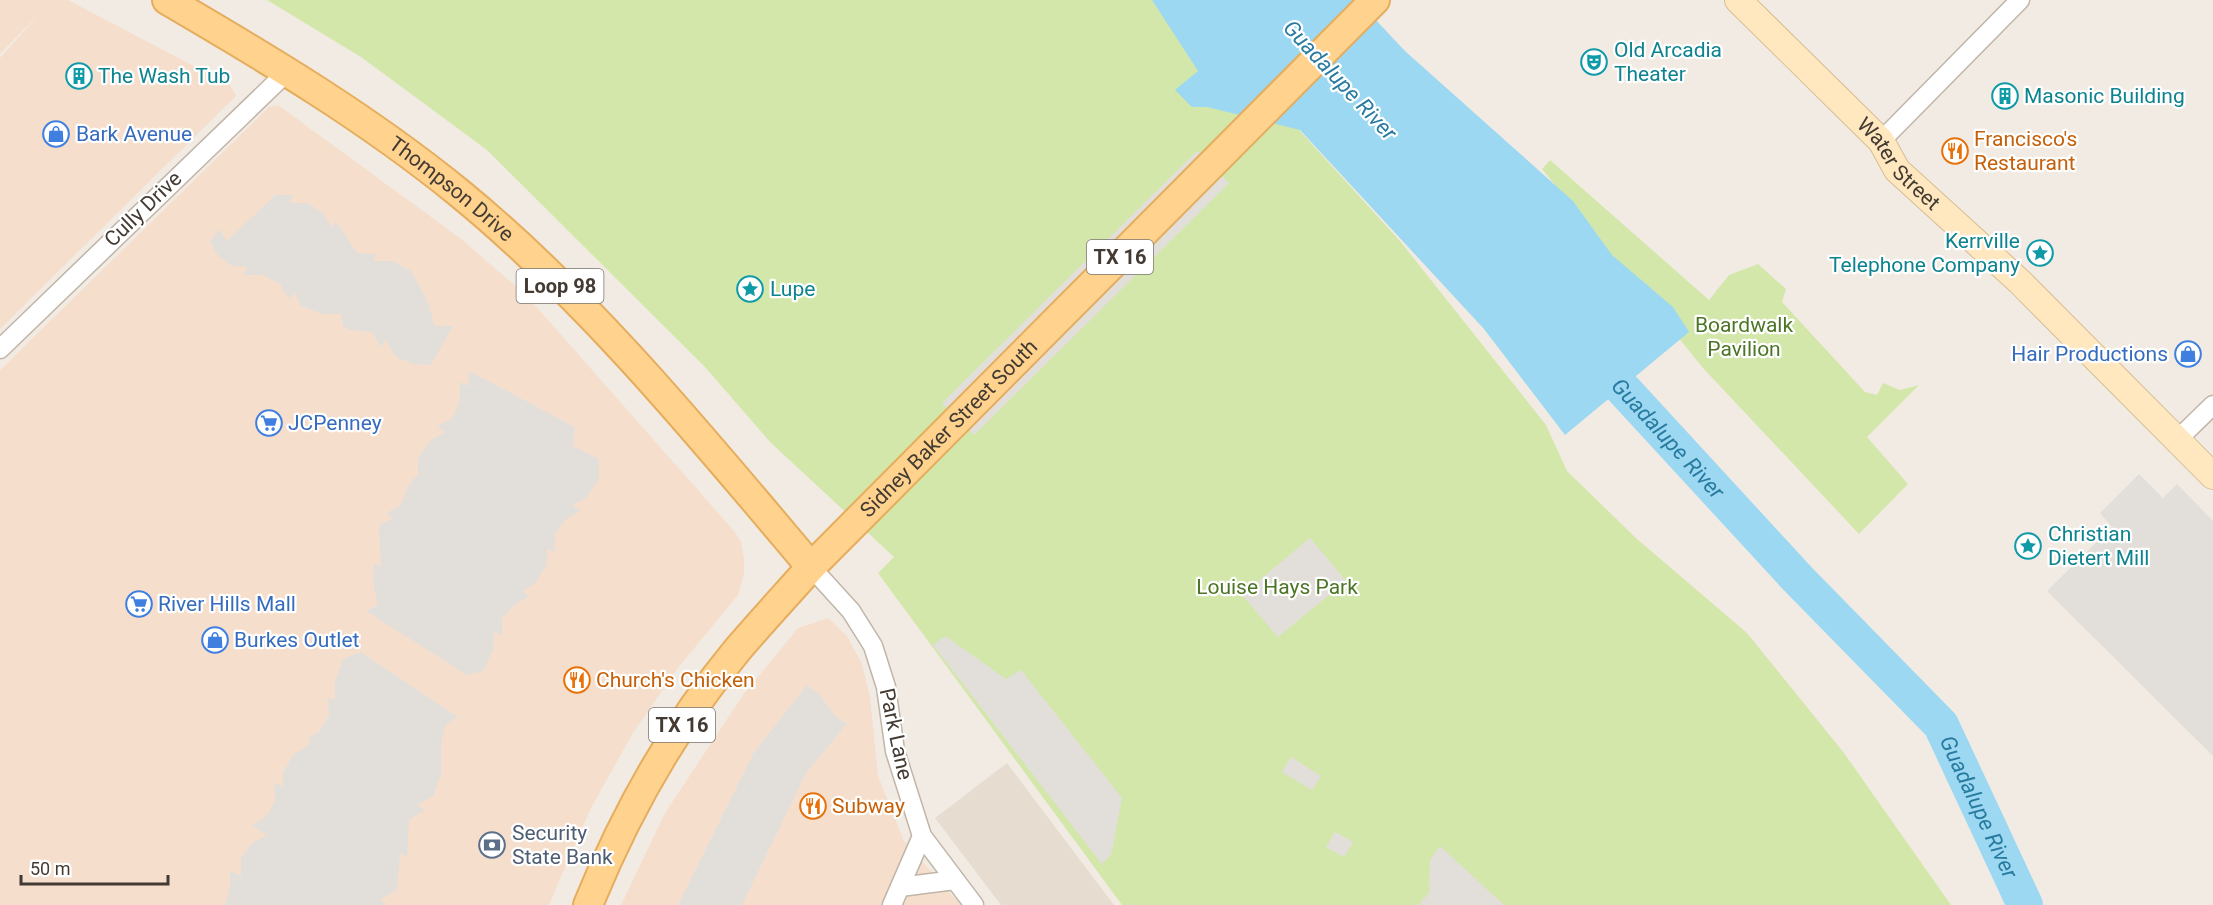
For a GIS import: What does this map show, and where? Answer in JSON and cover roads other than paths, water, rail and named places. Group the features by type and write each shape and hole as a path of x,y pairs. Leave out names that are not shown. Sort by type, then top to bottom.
{"main road":[{"name":"Thompson Drive","path":"167,0 288,71 374,127 459,193 554,281 689,423 811,567"},
{"name":"Sidney Baker Street South","path":"588,905 639,797 678,731 738,650 811,567 1374,1"}],"street":[{"name":"Water Street","path":"1738,0 1881,141 1897,170 2020,282 2213,476"},
{"path":"1881,141 2019,0"},
{"name":"Cully Drive","path":"0,350 288,71"},
{"path":"2176,441 2213,405"},
{"name":"Park Lane","path":"811,567 851,612 873,646 886,687 895,751 922,836 974,905"},
{"path":"892,905 922,836"},
{"path":"900,887 955,880"}],"water":[{"path":"1152,0 1357,0 1405,51 1573,201 1612,255 1673,307 1689,332 1565,435 1484,329 1300,130 1207,107 1192,107 1175,90 1198,71"}],"waterway":[{"name":"Guadalupe River","path":"1589,352 1797,578 1941,725 2025,905"}],"place":[{"name":"Old Arcadia Theater","path":"1594,62"},
{"name":"The Wash Tub","path":"79,76"},
{"name":"Masonic Building","path":"2005,96"},
{"name":"Bark Avenue","path":"56,134"},
{"name":"Francisco's Restaurant","path":"1955,151"},
{"name":"Kerrville Telephone Company","path":"2040,253"},
{"name":"Lupe","path":"750,289"},
{"name":"Hair Productions","path":"2188,354"},
{"name":"JCPenney","path":"269,423"},
{"name":"Christian Dietert Mill","path":"2028,546"},
{"name":"River Hills Mall","path":"139,604"},
{"name":"Burkes Outlet","path":"215,640"},
{"name":"Church's Chicken","path":"577,680"},
{"name":"Subway","path":"813,806"},
{"name":"Security State Bank","path":"492,845"}],"park label":[{"name":"Boardwalk Pavilion","path":"1744,337"},
{"name":"Louise Hays Park","path":"1277,587"}]}
